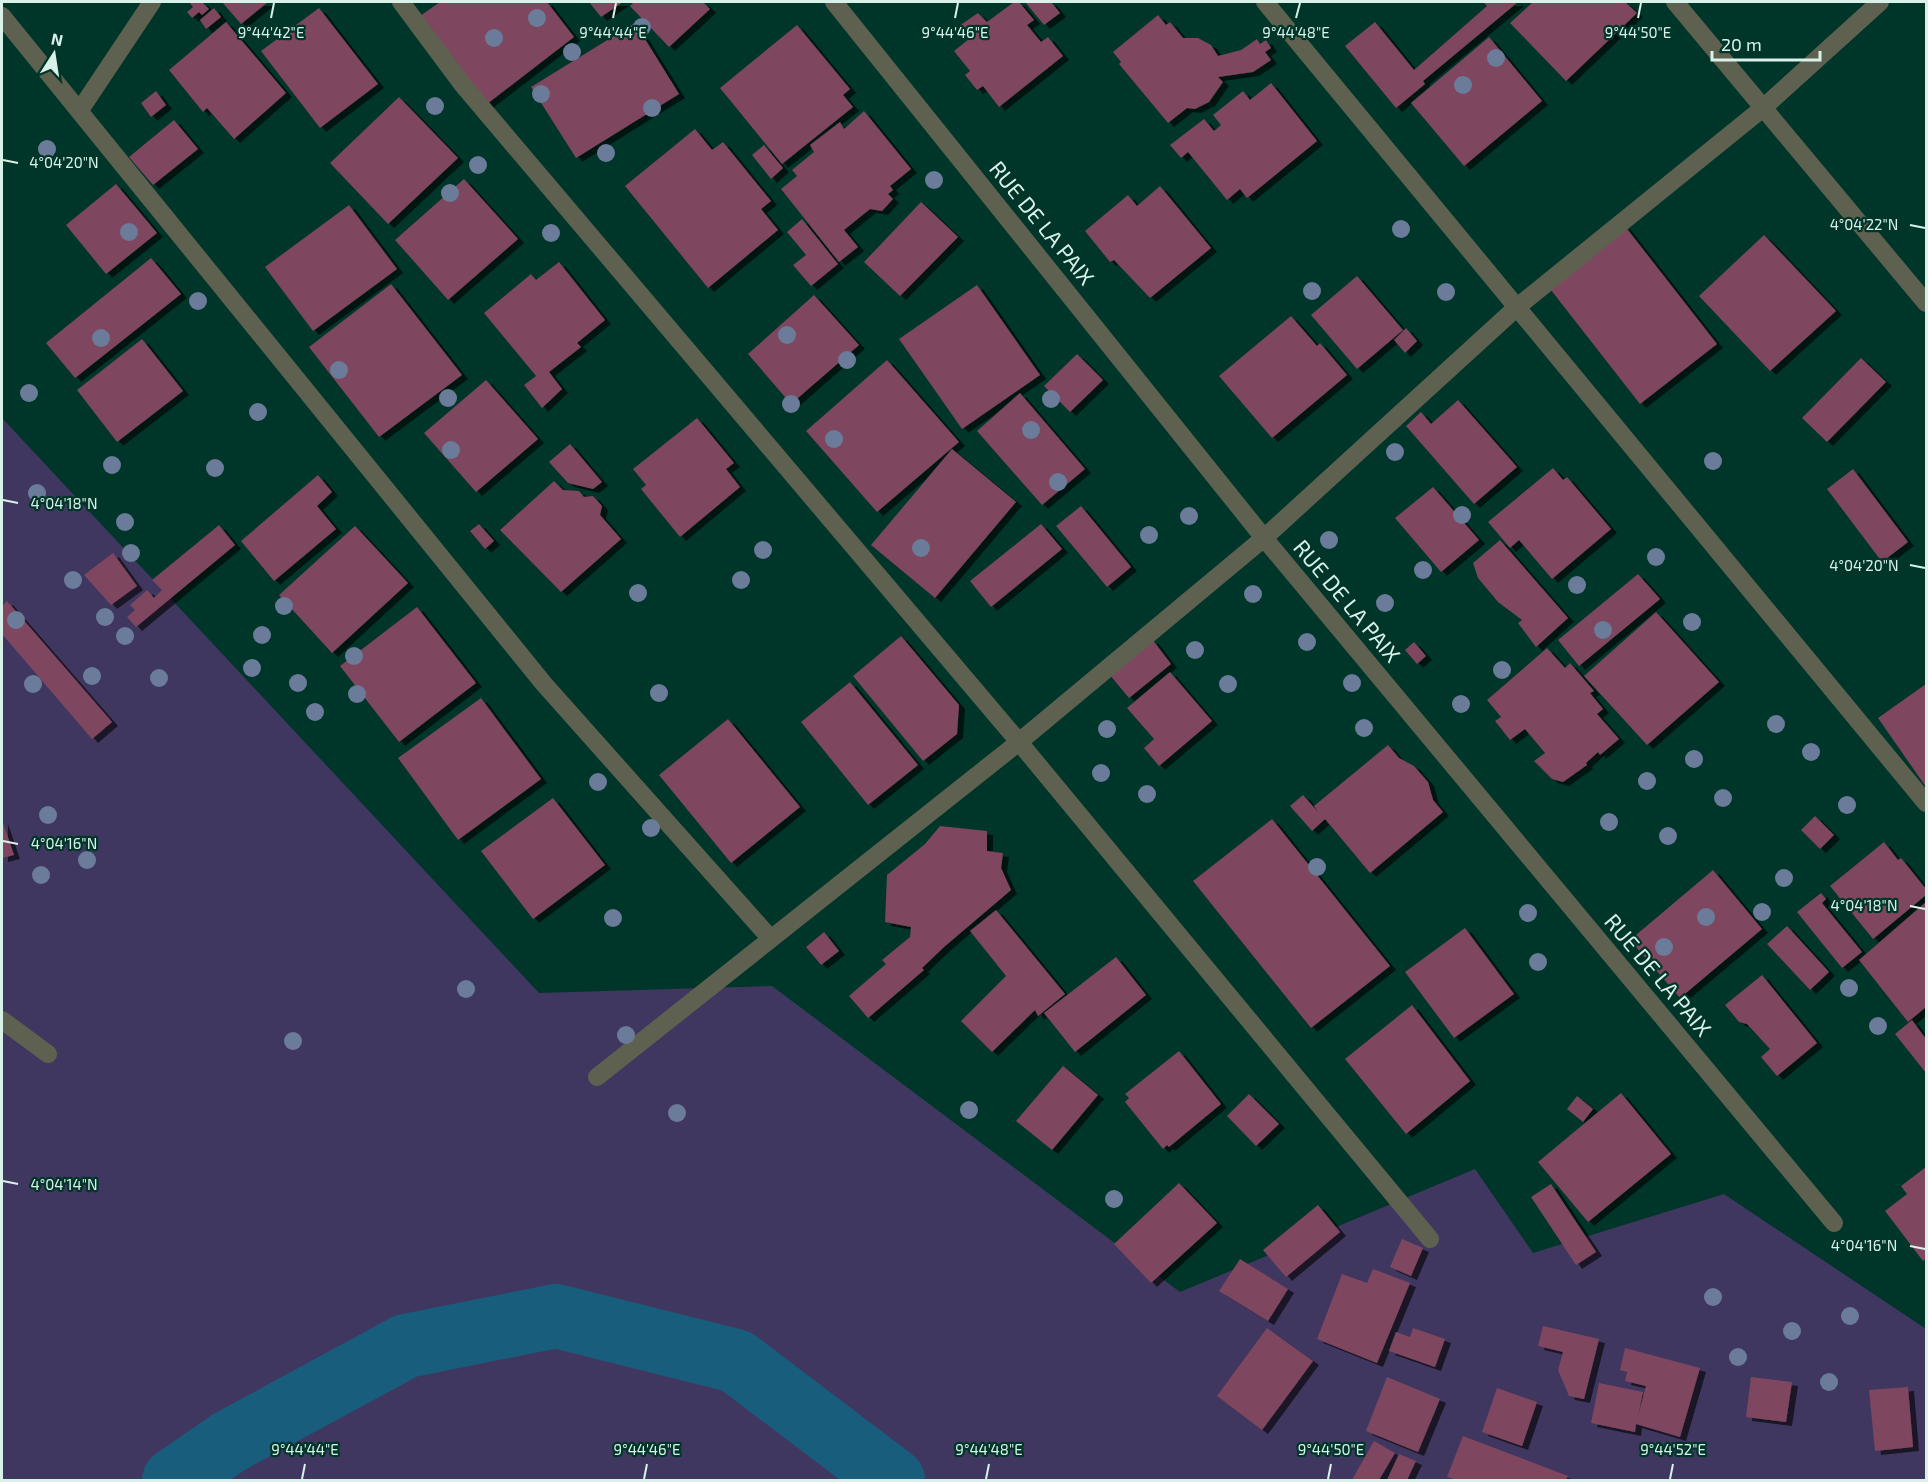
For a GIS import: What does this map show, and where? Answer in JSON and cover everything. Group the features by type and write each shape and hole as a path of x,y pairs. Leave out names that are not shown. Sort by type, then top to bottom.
{"street":[{"path":"80,110 152,2"},
{"path":"401,2 462,84 1019,742 1430,1239"},
{"name":"RUE DE LA PAIX","path":"834,2 1264,538 1834,1223"},
{"path":"1265,2 1515,308 1926,803"},
{"path":"1675,2 1926,303"},
{"path":"597,1077 1019,742 1264,538 1515,308 1764,108 1880,2"},
{"path":"2,16 544,684 771,939"},
{"path":"2,1020 48,1054"}],"shaded area":[{"path":"2,418 539,993 772,986 1180,1292 1475,1169 1533,1253 1724,1194 1926,1329 1926,1480 2,1480"}],"building":[{"path":"189,2 202,2 209,9 202,15 199,12 192,18 187,12 193,7"},
{"path":"222,2 268,2 241,24"},
{"path":"440,2 547,2 574,37 487,104 420,16"},
{"path":"589,2 623,2 601,17"},
{"path":"634,2 703,2 710,9 669,47 630,6"},
{"path":"1014,2 1019,2 1034,20 1027,25 1041,42 1048,37 1063,56 999,107 983,86 977,90 965,75 970,71 954,51 974,35 969,30 966,33 959,26 978,13 987,22"},
{"path":"1025,2 1051,2 1060,13 1044,25"},
{"path":"1483,2 1518,2 1423,81 1425,84 1396,108 1345,46 1375,22 1414,70 1487,6"},
{"path":"1533,2 1625,2 1637,13 1566,81 1510,23"},
{"path":"214,8 221,17 206,29 200,20"},
{"path":"319,8 378,84 320,128 261,51"},
{"path":"1158,15 1166,25 1170,22 1183,38 1198,38 1211,45 1218,56 1241,50 1257,39 1260,44 1266,40 1271,48 1265,52 1271,60 1253,72 1218,77 1223,82 1209,102 1195,109 1187,108 1168,123 1119,64 1121,62 1113,52"},
{"path":"226,22 286,93 234,139 207,108 203,112 169,70"},
{"path":"635,23 679,94 576,158 531,87"},
{"path":"797,25 850,89 843,95 853,107 782,164 720,88"},
{"path":"1489,37 1542,101 1464,166 1411,103"},
{"path":"1271,83 1317,141 1247,198 1240,189 1227,200 1188,152 1181,158 1170,145 1204,119 1214,131 1221,125 1213,115 1243,91 1250,100"},
{"path":"156,91 166,105 151,117 141,103"},
{"path":"399,97 458,158 388,224 330,163"},
{"path":"864,111 911,169 890,186 893,190 888,194 893,199 882,211 870,209 844,230 858,247 839,262 781,189 797,176 792,170 814,152 810,145 840,122 844,129"},
{"path":"174,120 198,149 153,185 129,157"},
{"path":"695,129 712,150 723,142 771,201 761,209 778,230 708,288 625,186"},
{"path":"764,145 783,168 771,179 752,155"},
{"path":"464,179 518,239 448,300 395,240"},
{"path":"116,184 157,233 106,274 66,225"},
{"path":"1160,186 1211,248 1150,298 1114,260 1110,262 1085,231 1128,195 1137,206"},
{"path":"921,202 958,237 900,296 864,262"},
{"path":"349,205 397,269 313,331 265,267"},
{"path":"802,219 838,264 811,286 793,265 806,255 787,232"},
{"path":"1624,225 1717,344 1640,404 1547,285"},
{"path":"1764,235 1836,311 1770,371 1699,296"},
{"path":"151,258 181,294 75,378 46,343"},
{"path":"559,262 605,320 577,343 581,347 549,372 562,389 542,408 524,385 536,376 484,313 531,274 536,280"},
{"path":"1357,276 1403,330 1357,369 1311,315"},
{"path":"391,284 462,375 379,437 309,347"},
{"path":"977,285 1040,375 962,429 899,339"},
{"path":"814,295 859,345 791,404 748,354"},
{"path":"1291,316 1317,346 1320,343 1347,375 1272,438 1219,376"},
{"path":"1406,328 1417,341 1405,353 1394,340"},
{"path":"142,339 183,391 117,442 77,390"},
{"path":"1077,354 1103,380 1070,412 1044,386"},
{"path":"1861,358 1886,382 1827,442 1802,418"},
{"path":"887,360 959,442 877,512 806,431"},
{"path":"486,380 538,439 476,492 424,433"},
{"path":"1020,393 1085,469 1042,505 977,431"},
{"path":"1458,400 1517,467 1474,504 1406,426 1421,412 1431,424"},
{"path":"697,418 734,463 726,469 740,487 680,537 641,489 646,485 633,469"},
{"path":"570,444 602,482 593,489 568,483 549,462"},
{"path":"952,449 1016,502 935,598 871,545"},
{"path":"1553,468 1563,480 1567,477 1611,529 1552,579 1519,540 1510,548 1488,522"},
{"path":"1853,469 1908,542 1882,562 1827,489"},
{"path":"318,475 332,492 317,506 336,529 274,581 241,541"},
{"path":"554,481 563,490 579,491 584,497 593,496 602,506 600,515 621,539 561,592 500,530"},
{"path":"1433,487 1479,540 1441,572 1395,518"},
{"path":"1081,506 1131,567 1107,587 1056,526"},
{"path":"479,524 494,541 485,549 470,531"},
{"path":"1041,524 1062,549 991,607 970,581"},
{"path":"219,525 235,545 136,627 127,617 135,610 130,605 147,590 154,598 162,590 152,580"},
{"path":"355,526 408,583 332,653 279,595"},
{"path":"1500,540 1568,618 1536,647 1518,623 1522,620 1498,602 1478,578 1473,563"},
{"path":"113,553 137,586 111,605 84,575"},
{"path":"1638,574 1660,599 1579,666 1558,640"},
{"path":"7,601 112,722 92,739 2,634 2,606"},
{"path":"417,607 476,683 399,742 340,666"},
{"path":"1656,612 1719,682 1647,745 1584,676"},
{"path":"901,636 959,705 957,734 923,761 853,676"},
{"path":"1152,639 1171,664 1129,698 1109,674"},
{"path":"1414,642 1426,656 1417,664 1405,650"},
{"path":"1547,648 1565,668 1570,663 1594,691 1590,693 1603,709 1597,714 1619,739 1600,755 1598,752 1586,763 1587,765 1563,782 1552,779 1534,761 1545,753 1525,729 1510,740 1495,721 1501,717 1487,700"},
{"path":"1170,672 1212,721 1159,766 1144,748 1154,739 1127,708"},
{"path":"850,682 918,765 868,805 801,722"},
{"path":"1926,684 1926,787 1878,718"},
{"path":"481,698 541,779 458,840 398,758"},
{"path":"728,719 800,807 731,863 659,775"},
{"path":"1388,745 1399,758 1414,766 1428,782 1433,800 1443,812 1370,873 1325,819 1312,831 1290,806 1303,795 1318,812 1314,806"},
{"path":"553,798 605,865 533,919 481,851"},
{"path":"1815,816 1834,835 1820,849 1801,830"},
{"path":"1272,819 1390,966 1311,1028 1193,881"},
{"path":"2,820 14,855 2,858"},
{"path":"940,826 987,831 987,851 1003,853 1001,868 1011,890 944,947 922,968 924,970 868,1018 849,996 886,964 882,960 910,937 911,927 885,922 887,875 925,844"},
{"path":"1884,842 1898,860 1901,858 1926,889 1926,895 1873,939 1830,886"},
{"path":"1713,870 1762,929 1680,998 1630,940"},
{"path":"1821,893 1826,899 1822,903 1862,952 1842,968 1797,912"},
{"path":"1926,902 1926,1007 1908,1022 1859,960"},
{"path":"996,910 1065,994 1038,1016 1035,1010 992,1052 961,1021 1006,976 970,931"},
{"path":"1787,926 1829,972 1810,990 1767,944"},
{"path":"1465,928 1514,994 1454,1038 1405,972"},
{"path":"824,932 839,951 821,965 806,947"},
{"path":"1116,957 1146,995 1075,1052 1044,1013"},
{"path":"1762,975 1817,1043 1777,1076 1761,1057 1770,1049 1747,1024 1739,1022 1725,1005"},
{"path":"1412,1005 1470,1081 1406,1134 1345,1059"},
{"path":"1912,1020 1926,1039 1926,1073 1895,1034"},
{"path":"1179,1051 1221,1104 1169,1147 1167,1145 1163,1149 1125,1102 1129,1098 1125,1094"},
{"path":"1063,1066 1098,1095 1052,1150 1016,1121"},
{"path":"1621,1093 1671,1154 1588,1222 1538,1162"},
{"path":"1249,1094 1279,1124 1256,1146 1227,1116"},
{"path":"1577,1096 1593,1109 1583,1122 1567,1109"},
{"path":"1926,1167 1926,1258 1923,1261 1885,1211 1907,1194 1901,1186"},
{"path":"1179,1183 1217,1223 1151,1283 1114,1244"},
{"path":"1551,1184 1596,1252 1576,1265 1531,1197"},
{"path":"1318,1205 1340,1232 1286,1277 1263,1250"},
{"path":"1402,1239 1423,1248 1411,1276 1390,1267"},
{"path":"1240,1259 1288,1289 1268,1321 1219,1291"},
{"path":"1373,1269 1410,1283 1377,1363 1317,1339 1342,1274 1367,1283"},
{"path":"1543,1326 1599,1339 1584,1399 1569,1396 1558,1370 1563,1352 1538,1346"},
{"path":"1267,1328 1313,1361 1262,1430 1217,1396"},
{"path":"1413,1328 1445,1339 1435,1367 1389,1351 1396,1332 1410,1337"},
{"path":"1625,1348 1700,1368 1680,1437 1636,1424 1635,1432 1591,1423 1599,1383 1643,1392 1638,1416 1646,1386 1625,1381 1627,1372 1620,1370"},
{"path":"1387,1377 1440,1399 1418,1452 1366,1431"},
{"path":"1751,1377 1792,1382 1786,1422 1746,1417"},
{"path":"1908,1387 1913,1447 1875,1451 1869,1390"},
{"path":"1497,1388 1537,1402 1522,1446 1482,1432"},
{"path":"1463,1436 1568,1476 1566,1480 1457,1480 1447,1477"},
{"path":"1374,1441 1395,1453 1379,1480 1352,1480"},
{"path":"1399,1454 1416,1461 1407,1480 1387,1480"}],"waterway":[{"path":"174,1480 229,1442 406,1346 556,1316 736,1361 893,1480"}]}
